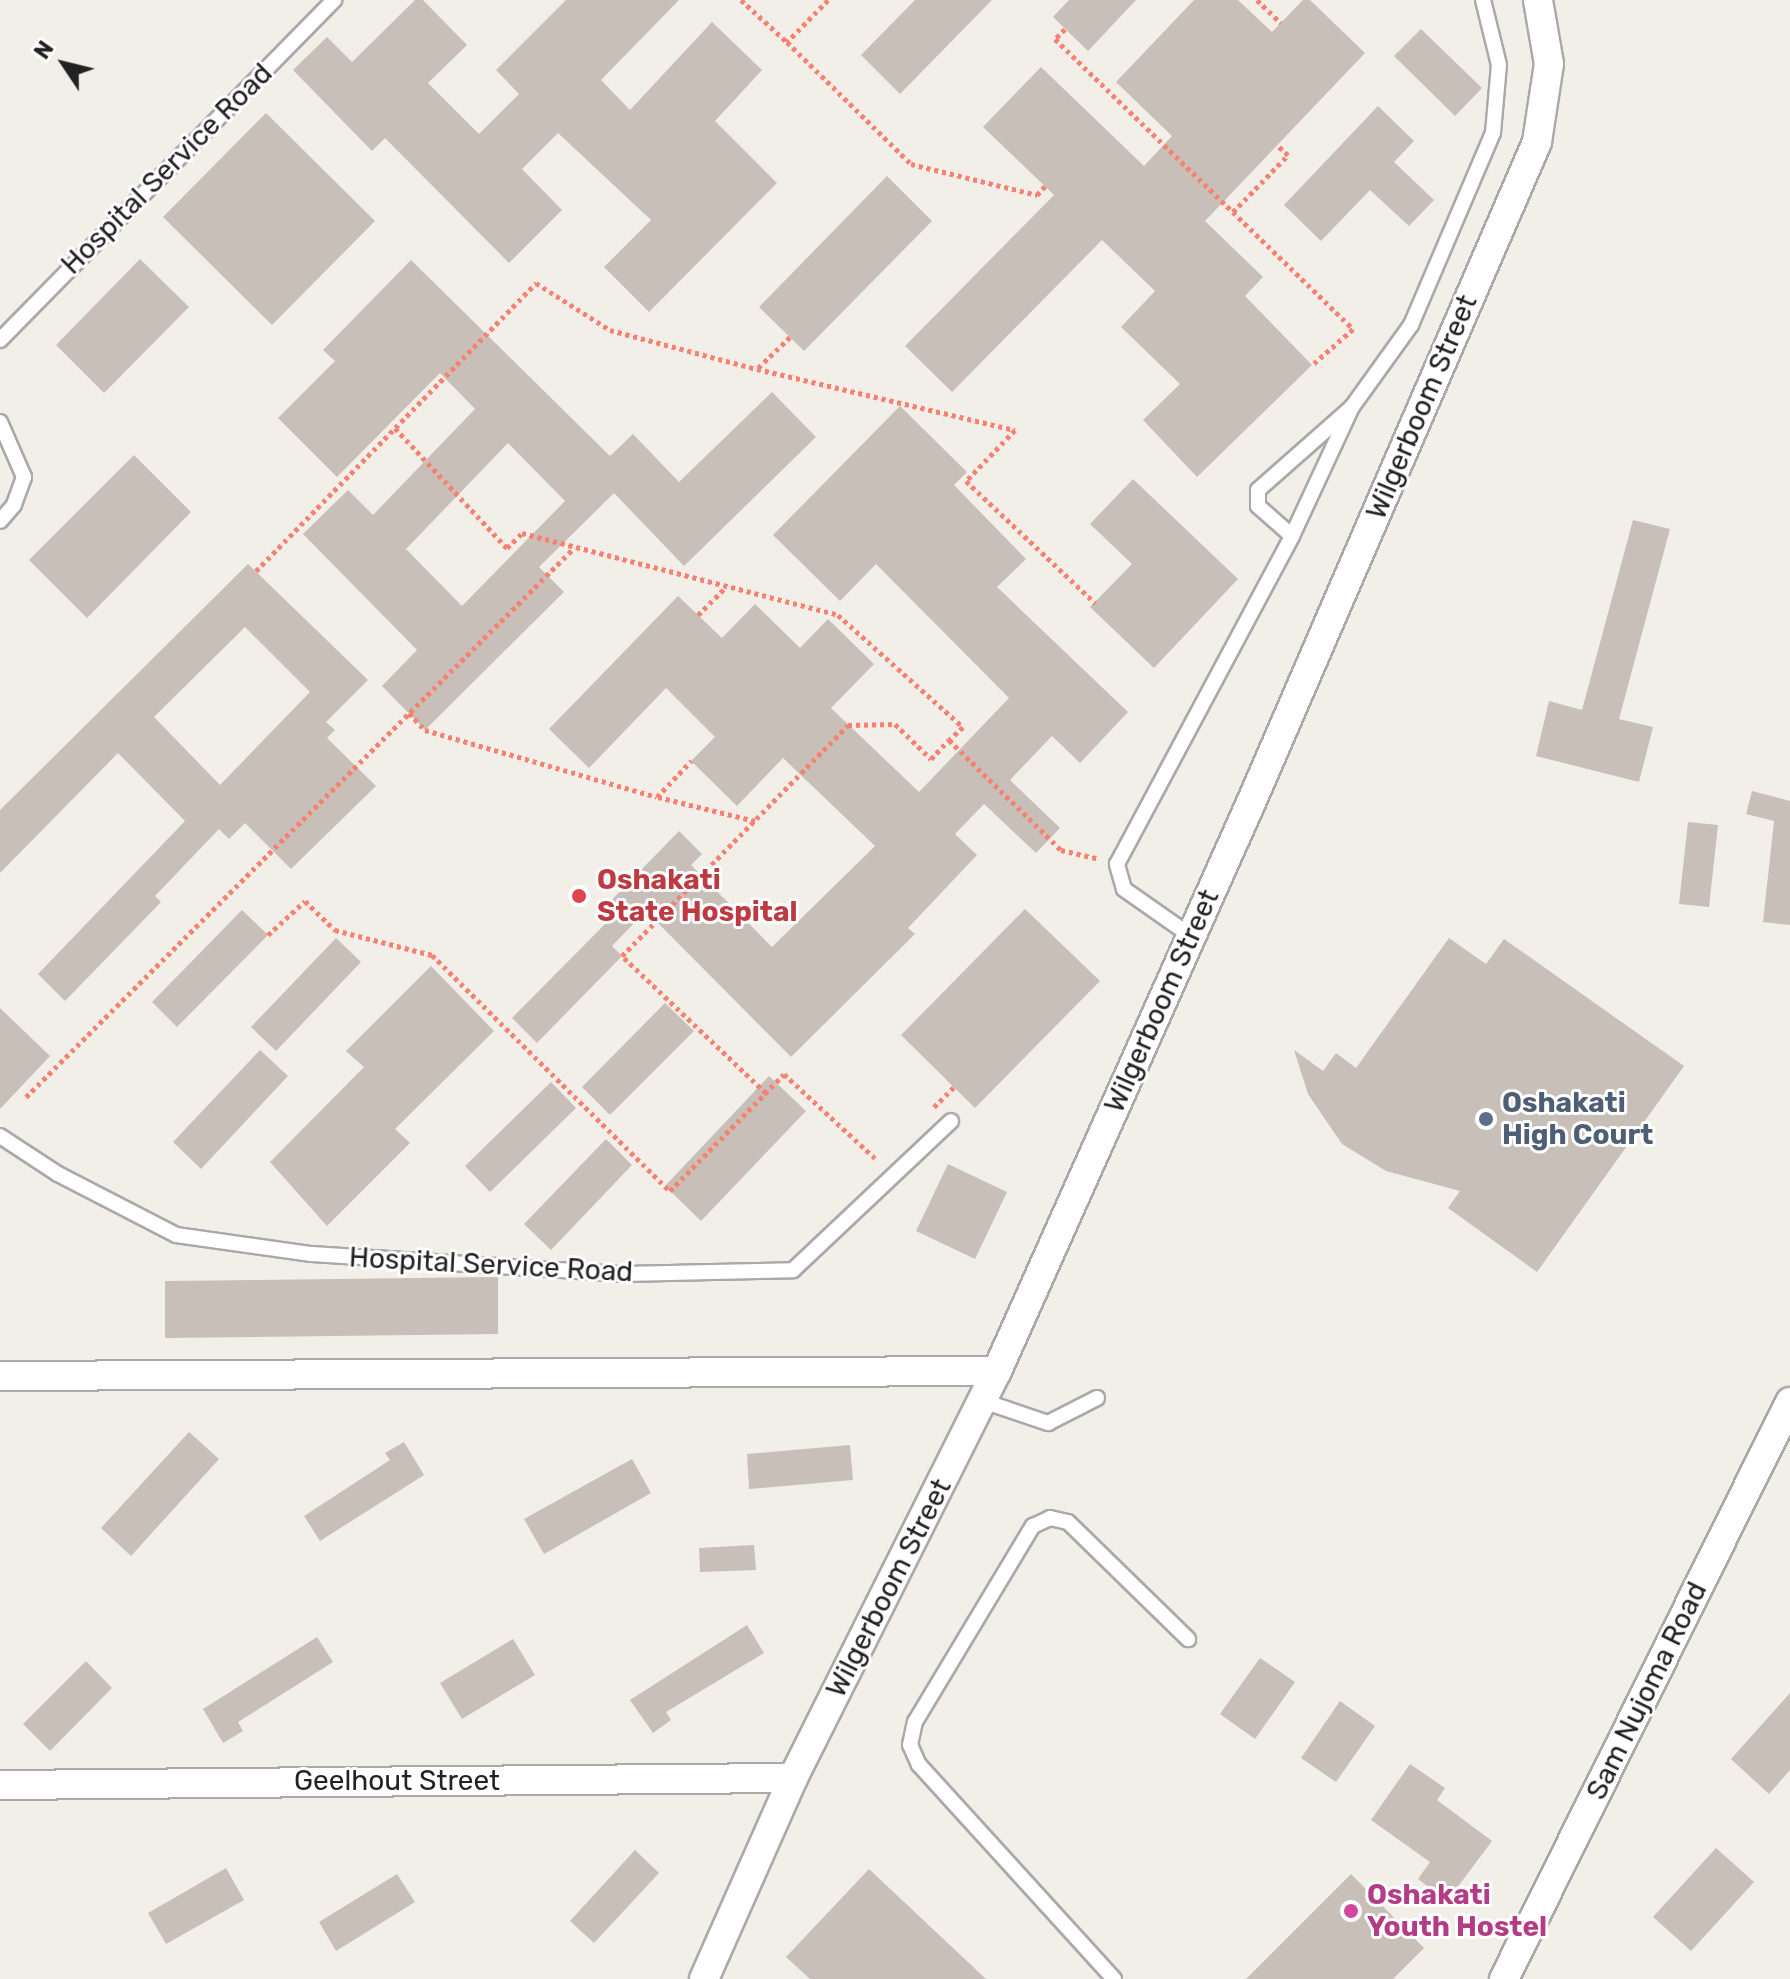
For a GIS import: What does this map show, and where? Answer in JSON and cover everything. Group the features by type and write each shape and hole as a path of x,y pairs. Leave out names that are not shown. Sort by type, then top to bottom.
{"street":[{"name":"Wilgerboom Street","path":"704,1979 793,1778 997,1371 1191,936 1537,142 1549,64 1538,0"},
{"path":"0,1376 997,1371"},
{"name":"Sam Nujoma Road","path":"1504,1979 1790,1402"},
{"name":"Geelhout Street","path":"0,1785 793,1778"}],"lane":[{"name":"Hospital Service Road","path":"0,340 334,0"},
{"path":"1191,936 1124,889 1117,864 1292,536 1352,407 1411,325 1493,133 1499,65 1483,0"},
{"path":"1292,536 1258,506 1258,490 1352,407"},
{"path":"0,422 24,477 14,505 0,521"},
{"name":"Hospital Service Road","path":"0,1136 58,1174 176,1235 312,1254 623,1274 793,1270 951,1121"},
{"path":"983,1401 1048,1423 1097,1398"},
{"path":"1114,1979 919,1765 910,1745 915,1722 1033,1526 1050,1518 1068,1522 1188,1639"}],"path":[{"path":"741,0 911,164 1037,195 1045,186"},
{"path":"787,42 828,0"},
{"path":"1257,0 1281,23"},
{"path":"1065,29 1055,39 1353,329 1312,365"},
{"path":"1233,212 1288,155 1277,145"},
{"path":"256,571 536,283 610,330 757,369 1015,430 966,481 1095,603"},
{"path":"757,369 790,337"},
{"path":"395,428 507,548 522,533 838,615 963,727 931,759 895,724 848,725 622,956 766,1093"},
{"path":"26,1097 575,547"},
{"path":"698,615 726,586"},
{"path":"409,713 425,730 657,797 755,821"},
{"path":"949,740 1061,850 1117,864"},
{"path":"657,797 691,761"},
{"path":"268,935 305,901 335,930 432,955 670,1191 784,1074 875,1163 886,1152"},
{"path":"931,1109 954,1087"}],"building":[{"path":"415,0 423,0 467,45 428,83 479,134 519,94 496,70 566,0 679,0 601,80 630,110 712,22 762,70 715,121 777,183 649,312 604,267 651,220 558,133 522,169 562,210 509,263 385,138 372,151 293,70 327,37 352,62"},
{"path":"915,0 992,0 900,94 861,55"},
{"path":"1069,0 1136,0 1088,51 1053,17"},
{"path":"1194,0 1238,0 1272,32 1303,0 1310,0 1365,53 1205,221 1263,277 1245,296 1312,365 1197,477 1143,420 1180,384 1121,327 1155,291 1102,240 952,392 905,346 1054,195 983,127 1041,67 1144,166 1172,136 1116,82"},
{"path":"1421,29 1482,88 1455,116 1394,56"},
{"path":"1378,106 1414,141 1394,162 1434,200 1409,226 1370,190 1321,241 1284,205"},
{"path":"266,113 375,221 272,325 163,217"},
{"path":"887,176 932,221 804,351 759,307"},
{"path":"140,259 189,307 104,393 56,345"},
{"path":"411,260 610,456 633,434 679,482 772,392 816,437 684,566 614,493 539,567 564,592 425,730 382,686 417,650 303,534 348,490 373,515 475,409 440,373 337,477 278,418 335,361 323,350","holes":["508,443 565,501 462,606 406,549"]},
{"path":"900,406 967,472 954,485 1026,559 997,587 1128,712 1080,763 1052,736 1010,780 1060,828 1036,853 984,804 955,834 977,855 908,928 915,934 791,1057 646,911 612,946 622,956 537,1043 512,1018 609,920 601,911 679,831 702,854 691,865 772,947 875,846 783,758 737,806 691,761 715,737 666,688 589,768 549,729 678,596 722,638 755,604 800,648 828,619 874,664 831,708 919,792 1009,698 876,564 840,601 773,535"},
{"path":"134,455 191,512 87,618 29,560"},
{"path":"1133,479 1238,579 1154,668 1090,607 1132,564 1090,524"},
{"path":"1633,520 1670,529 1619,719 1653,727 1639,782 1536,756 1549,701 1582,710"},
{"path":"248,564 368,680 326,722 335,730 327,738 376,786 291,869 245,823 229,839 219,829 155,896 161,902 65,1001 38,974 185,821 118,753 0,873 0,810","holes":["245,627 310,692 220,785 154,717"]},
{"path":"1752,791 1790,801 1790,925 1763,922 1774,821 1746,814"},
{"path":"1688,822 1718,825 1709,907 1679,904"},
{"path":"1025,909 1100,981 975,1108 901,1035"},
{"path":"242,910 268,935 177,1027 152,1002"},
{"path":"336,938 361,962 276,1051 251,1027"},
{"name":"Oshakati High Court","path":"1449,938 1486,964 1504,939 1684,1066 1537,1272 1448,1208 1460,1191 1386,1171 1342,1144 1308,1094 1294,1050 1323,1071 1336,1053 1356,1068"},
{"path":"431,966 494,1031 395,1129 410,1143 327,1226 270,1162 364,1067 346,1051"},
{"path":"665,1003 694,1031 610,1115 582,1087"},
{"path":"0,1008 50,1056 0,1109"},
{"path":"260,1050 288,1076 201,1169 173,1142"},
{"path":"769,1076 806,1111 701,1221 665,1186"},
{"path":"551,1082 576,1108 490,1192 465,1166"},
{"path":"606,1139 632,1165 551,1250 524,1224"},
{"path":"948,1164 1007,1192 975,1259 916,1231"},
{"path":"498,1277 498,1334 165,1338 165,1281"},
{"path":"189,1432 219,1459 131,1556 101,1528"},
{"path":"404,1442 424,1475 320,1541 304,1516 390,1460 385,1453"},
{"path":"850,1445 853,1480 749,1489 747,1454"},
{"path":"632,1459 651,1493 544,1554 524,1519"},
{"path":"754,1545 756,1570 700,1572 699,1548"},
{"path":"747,1625 764,1653 666,1712 671,1720 653,1733 630,1700"},
{"path":"317,1637 333,1662 238,1722 243,1731 223,1743 203,1709"},
{"path":"513,1639 535,1675 462,1719 440,1683"},
{"path":"1260,1658 1295,1682 1255,1739 1220,1714"},
{"path":"86,1661 112,1688 50,1751 23,1724"},
{"path":"1790,1693 1790,1770 1769,1794 1731,1759"},
{"path":"1340,1701 1375,1726 1336,1782 1301,1758"},
{"path":"1410,1764 1445,1788 1437,1800 1492,1841 1447,1901 1418,1879 1430,1862 1371,1820"},
{"path":"1716,1848 1754,1882 1691,1951 1653,1917"},
{"path":"635,1850 659,1873 594,1943 570,1921"},
{"path":"226,1868 244,1900 166,1944 148,1913"},
{"path":"869,1869 986,1979 810,1979 786,1957"},
{"path":"397,1874 415,1902 336,1951 319,1922"},
{"name":"Oshakati Youth Hostel","path":"1351,1874 1424,1948 1393,1979 1246,1979"}],"place":[{"name":"Oshakati State Hospital","path":"579,896"},
{"name":"Oshakati High Court","path":"1486,1119"},
{"name":"Oshakati Youth Hostel","path":"1351,1911"}]}
